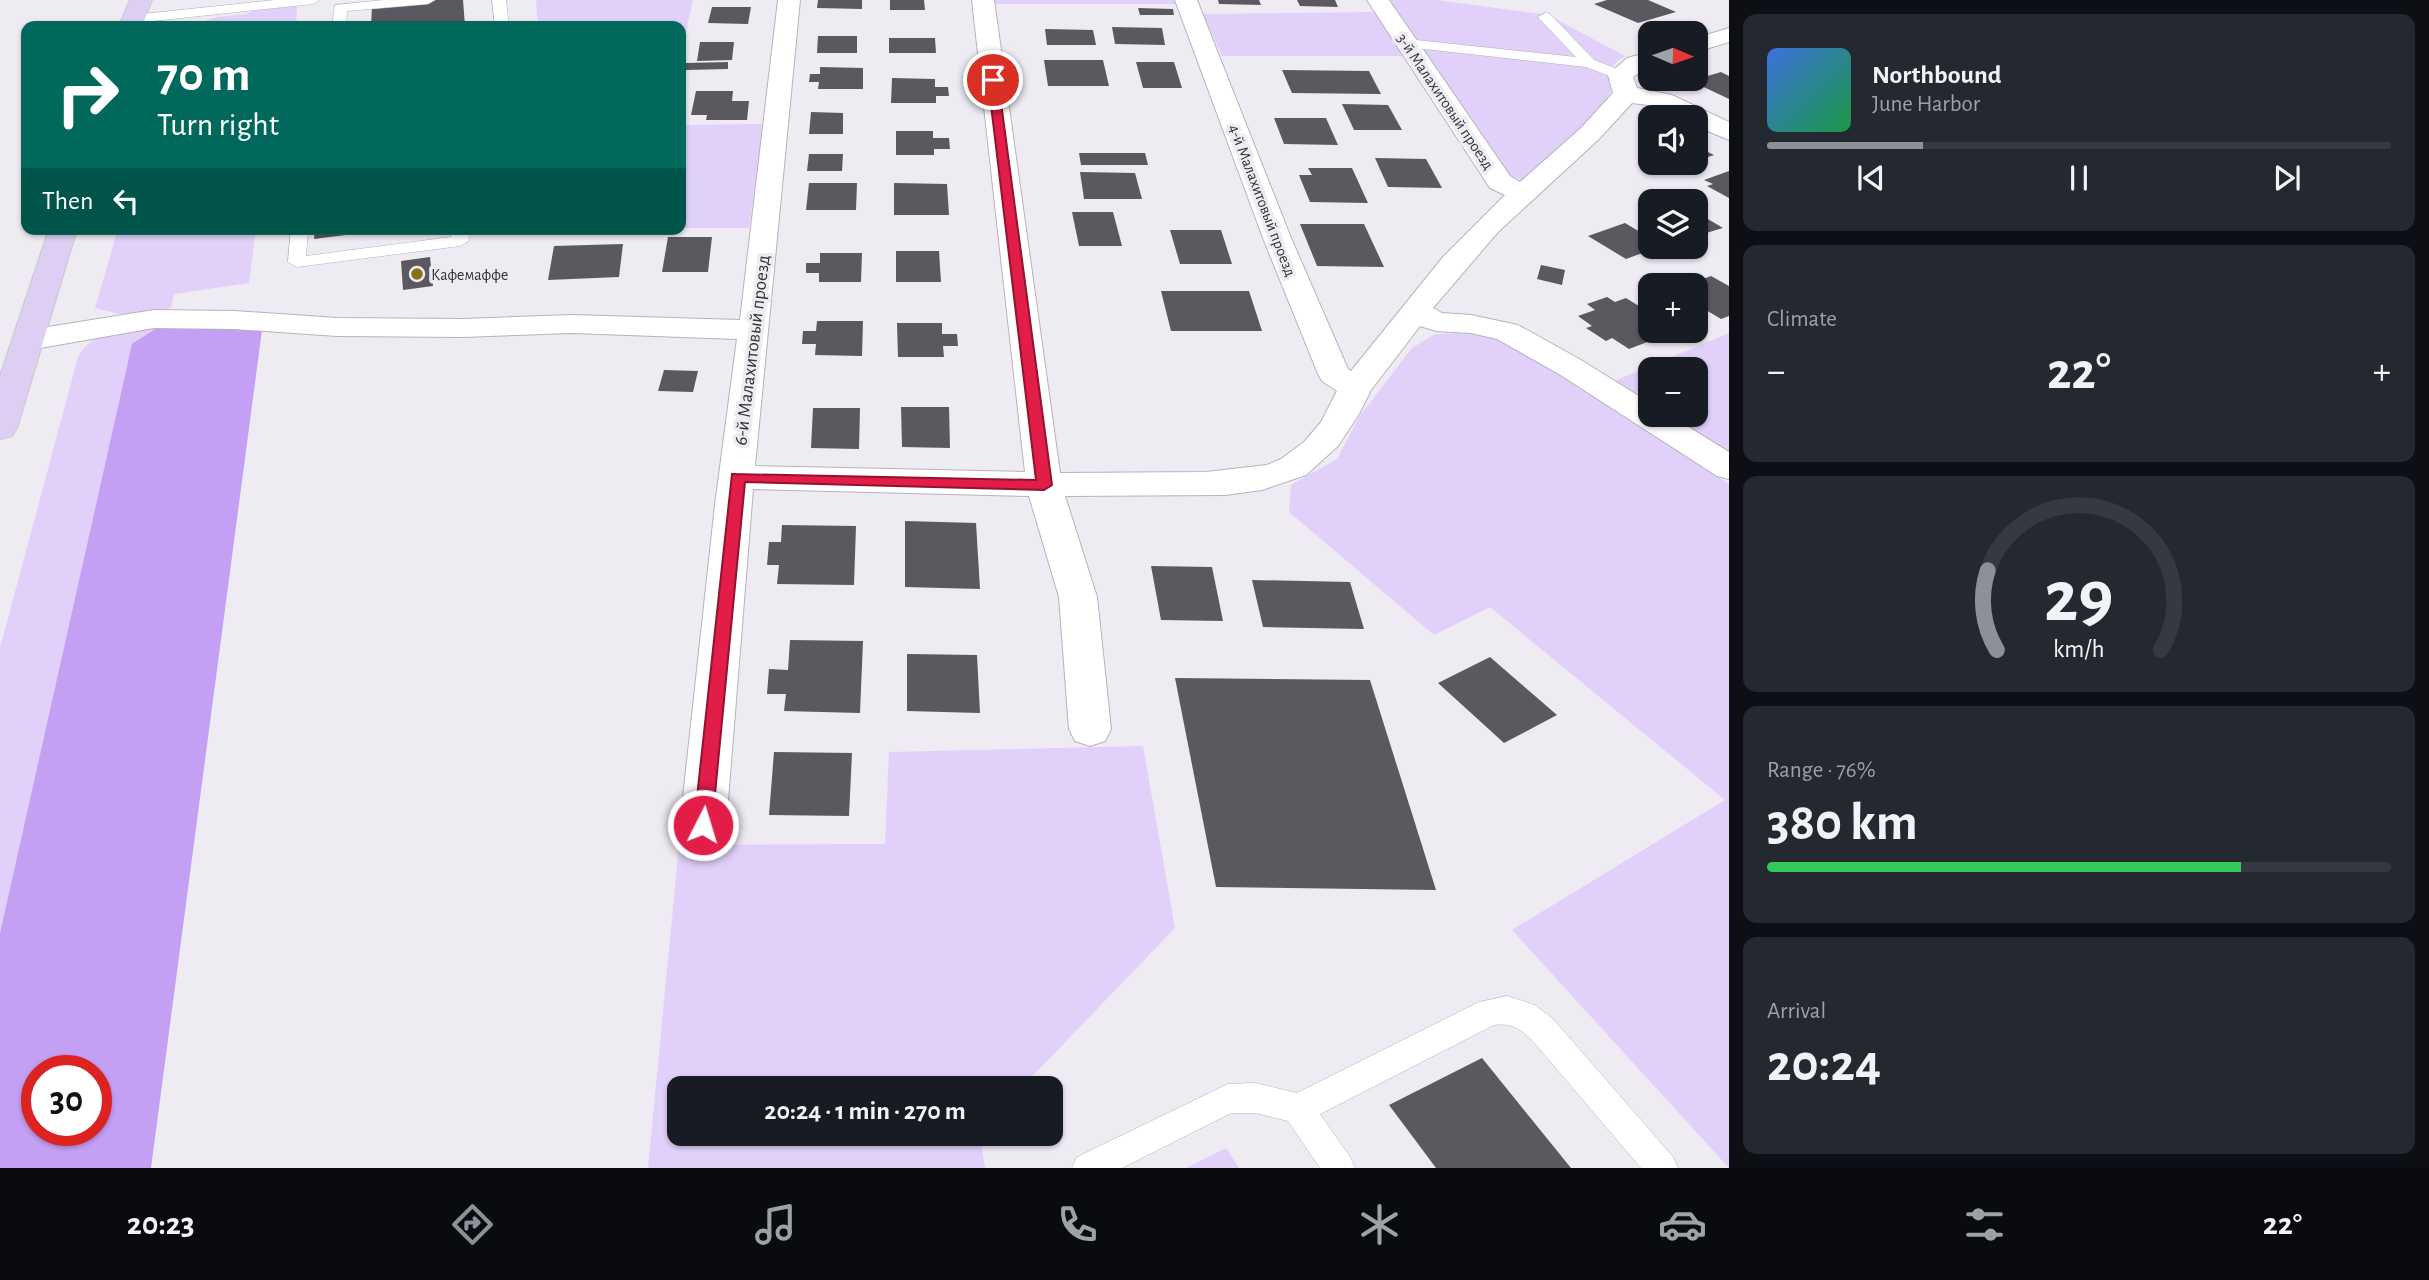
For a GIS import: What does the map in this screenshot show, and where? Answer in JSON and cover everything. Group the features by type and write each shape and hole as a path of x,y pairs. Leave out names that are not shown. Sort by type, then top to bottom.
{"main road":[{"path":"0,428 61,235"}],"street":[{"name":"6-й Малахитовый проезд","path":"703,825 789,0"},
{"path":"983,0 1044,485 1079,597 1090,729"},
{"name":"4-й Малахитовый проезд","path":"1186,0 1277,238 1334,374 1355,388"},
{"name":"3-й Малахитовый проезд","path":"1378,0 1500,182 1521,193"},
{"path":"1708,41 1729,35"},
{"path":"738,477 1044,485 1234,482 1281,472 1318,450 1344,414 1355,388 1468,246 1521,193 1607,118 1623,84 1638,62"},
{"path":"1623,84 1729,132"},
{"path":"1416,312 1436,322 1471,324 1507,332 1570,367 1729,468"},
{"path":"29,340 154,319 234,320 337,327 463,328 572,324 753,330"}],"lane":[{"path":"135,15 237,4 313,0"},
{"path":"339,21 340,9 428,0"},
{"path":"499,0 501,21"},
{"path":"1545,17 1588,63 1623,84"},
{"path":"1407,43 1588,63"},
{"path":"299,235 297,262 460,241 460,235"},
{"path":"1298,1109 1490,1013 1507,1009 1527,1014 1544,1030 1662,1168"},
{"path":"1088,1168 1228,1098 1243,1096 1257,1097 1298,1109 1339,1168"}],"shaded area":[{"path":"536,0 693,0 686,32 686,21 538,21"},
{"path":"994,0 1176,0 1177,4 995,4"},
{"path":"1388,0 1436,0 1548,15 1625,56 1610,71 1611,91 1597,116 1528,180 1507,177"},
{"path":"297,5 296,21 205,21 247,14 256,9"},
{"path":"1378,12 1406,56 1222,56 1203,14"},
{"path":"764,124 749,228 686,228 686,125"},
{"path":"116,235 255,235 249,283 174,294 171,308 123,315 95,308"},
{"path":"155,329 132,345 0,933 0,648 78,357 84,348 101,336 122,331"},
{"path":"155,329 262,330 151,1168 0,1168 0,933 132,344"},
{"path":"1459,333 1499,338 1555,368 1638,423 1638,427 1644,427 1729,484 1729,1168 1512,930 1725,800 1490,607 1434,635 1289,512 1291,485 1337,459 1359,417 1412,348 1435,334"},
{"path":"1729,333 1729,454 1715,449 1681,427 1708,427 1708,357 1672,357"},
{"path":"1638,371 1638,399 1612,382"},
{"path":"1143,746 1175,928 1033,1076 667,1076 667,1146 982,1146 985,1168 648,1168 679,845 885,844 889,752"},
{"path":"1226,1148 1239,1168 1186,1168"}],"building":[{"path":"463,0 465,21 371,21 372,6"},
{"path":"818,0 862,0 862,9 817,8"},
{"path":"890,0 924,0 925,10 890,10"},
{"path":"1218,0 1259,0 1261,5 1219,4"},
{"path":"1297,0 1335,0 1338,7 1300,6"},
{"path":"1607,0 1648,0 1676,12 1638,23 1594,4"},
{"path":"712,7 751,7 748,24 708,23"},
{"path":"1138,8 1173,9 1174,15 1140,15"},
{"path":"1112,27 1162,28 1165,45 1115,44"},
{"path":"1045,29 1093,30 1096,45 1047,45"},
{"path":"818,36 857,36 857,53 817,53"},
{"path":"889,38 935,38 936,53 889,53"},
{"path":"700,42 734,42 732,60 697,61"},
{"path":"1044,60 1103,60 1109,86 1048,86"},
{"path":"728,62 728,69 686,70 686,63"},
{"path":"1136,62 1174,62 1182,88 1143,88"},
{"path":"820,67 863,68 863,89 818,89 819,82 809,82 810,74 820,74"},
{"path":"1282,70 1369,71 1381,94 1292,93"},
{"path":"1721,72 1729,76 1729,99 1708,89 1708,76"},
{"path":"892,78 935,79 935,87 948,87 949,96 936,96 936,103 891,103"},
{"path":"696,91 733,91 732,101 749,101 747,120 706,120 707,115 691,115"},
{"path":"1342,104 1388,105 1402,130 1354,130"},
{"path":"811,112 843,113 843,134 809,134"},
{"path":"1274,118 1326,118 1338,145 1284,144"},
{"path":"896,131 933,131 933,138 949,138 950,149 934,149 934,155 896,155"},
{"path":"1079,153 1145,153 1148,165 1081,165"},
{"path":"809,154 843,154 842,171 807,171"},
{"path":"1375,158 1426,159 1442,188 1388,187"},
{"path":"1308,168 1352,168 1368,203 1310,202 1299,175 1312,175"},
{"path":"1729,171 1729,198 1707,186 1713,184 1704,180"},
{"path":"1080,172 1135,173 1142,199 1084,199"},
{"path":"809,183 857,183 856,210 806,210"},
{"path":"894,183 947,184 949,215 894,215"},
{"path":"1072,212 1113,212 1122,246 1079,246"},
{"path":"1708,219 1723,228 1708,232"},
{"path":"1625,223 1638,231 1638,255 1626,259 1588,236"},
{"path":"1300,224 1364,224 1384,267 1317,266"},
{"path":"1170,230 1221,230 1232,264 1180,264"},
{"path":"314,235 346,235 314,239"},
{"path":"668,237 712,237 708,272 662,272"},
{"path":"623,244 619,277 548,280 554,246"},
{"path":"896,251 939,251 941,282 896,282"},
{"path":"820,253 862,253 861,282 819,282 819,273 806,273 806,263 820,263"},
{"name":"Кафемаффе","path":"430,257 433,286 403,290 401,261"},
{"path":"1541,265 1565,270 1562,285 1537,279"},
{"path":"1711,276 1729,286 1729,316 1721,319 1708,311 1708,277"},
{"path":"1161,291 1249,291 1262,331 1171,331"},
{"path":"1607,297 1615,302 1626,298 1638,306 1638,343 1645,343 1629,349 1612,338 1606,341 1586,328 1592,326 1578,316 1595,310 1587,304"},
{"path":"817,321 863,321 862,356 815,355 816,344 802,344 803,331 816,331"},
{"path":"897,323 942,323 942,334 957,334 958,346 943,346 944,357 898,357"},
{"path":"664,370 698,371 693,392 658,391"},
{"path":"901,407 949,407 950,448 902,447"},
{"path":"813,408 860,408 859,449 811,448"},
{"path":"905,521 976,523 980,589 905,587"},
{"path":"782,525 856,526 854,585 777,584 779,565 767,565 769,542 781,542"},
{"path":"1151,566 1212,567 1223,621 1161,620"},
{"path":"1252,580 1350,582 1364,629 1263,627"},
{"path":"790,640 863,641 860,713 784,711 786,694 767,694 769,669 788,670"},
{"path":"907,654 977,655 980,713 907,711"},
{"path":"1490,657 1557,715 1504,743 1438,683"},
{"path":"1175,678 1370,680 1436,890 1216,887"},
{"path":"774,752 852,753 849,816 769,815"},
{"path":"1482,1058 1571,1168 1436,1168 1389,1105"}],"place":[{"name":"Кафемаффе","path":"417,274"}],"route":[{"path":"703,825 733,505 738,477 1044,485 993,80"}]}
